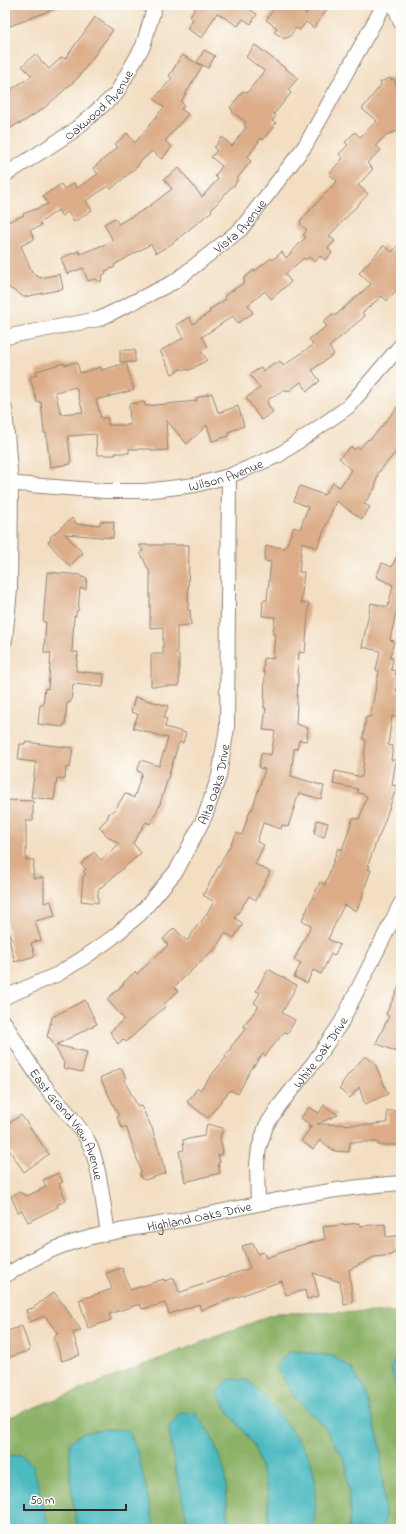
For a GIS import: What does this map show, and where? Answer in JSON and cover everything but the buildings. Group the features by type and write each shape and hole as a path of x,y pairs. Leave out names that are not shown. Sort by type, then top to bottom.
{"street":[{"name":"Oakwood Avenue","path":"5,175 72,132 116,94 143,46 154,5"},
{"name":"Vista Avenue","path":"5,337 99,319 174,282 241,229 305,146 384,5"},
{"path":"394,5 401,23"},
{"name":"Wilson Avenue","path":"8,483 105,491 145,491 195,485 229,476 279,455 348,407 401,344"},
{"path":"5,409 10,590 5,640"},
{"name":"Alta Oaks Drive","path":"5,998 58,974 112,938 140,914 177,870 205,816 218,776 227,728 229,476"},
{"name":"White Oak Drive","path":"258,1203 257,1164 266,1126 278,1106 314,1062 342,1023 401,903"},
{"name":"East Grand View Avenue","path":"5,1023 24,1056 47,1088 70,1114 88,1142 96,1163 108,1233"},
{"name":"Highland Oaks Drive","path":"5,1276 49,1251 108,1233 258,1203 376,1185 401,1183"}],"green space":[{"path":"401,1312 401,1529 5,1529 5,1419 277,1313"}],"water":[{"path":"292,1351 332,1356 351,1368 366,1392 380,1443 385,1513 384,1529 348,1529 350,1513 346,1463 324,1426 295,1397 277,1368 280,1360"},
{"path":"401,1356 401,1428 396,1387 391,1368 395,1359"},
{"path":"229,1379 246,1380 254,1386 282,1419 308,1455 315,1478 316,1487 316,1504 313,1529 269,1529 268,1493 254,1445 230,1414 217,1392"},
{"path":"181,1412 196,1414 211,1435 225,1472 229,1529 189,1529 172,1453 169,1427"},
{"path":"106,1429 128,1430 138,1452 155,1529 78,1529 71,1486 70,1442 83,1433"},
{"path":"20,1454 33,1465 49,1529 5,1529 5,1457"}]}
